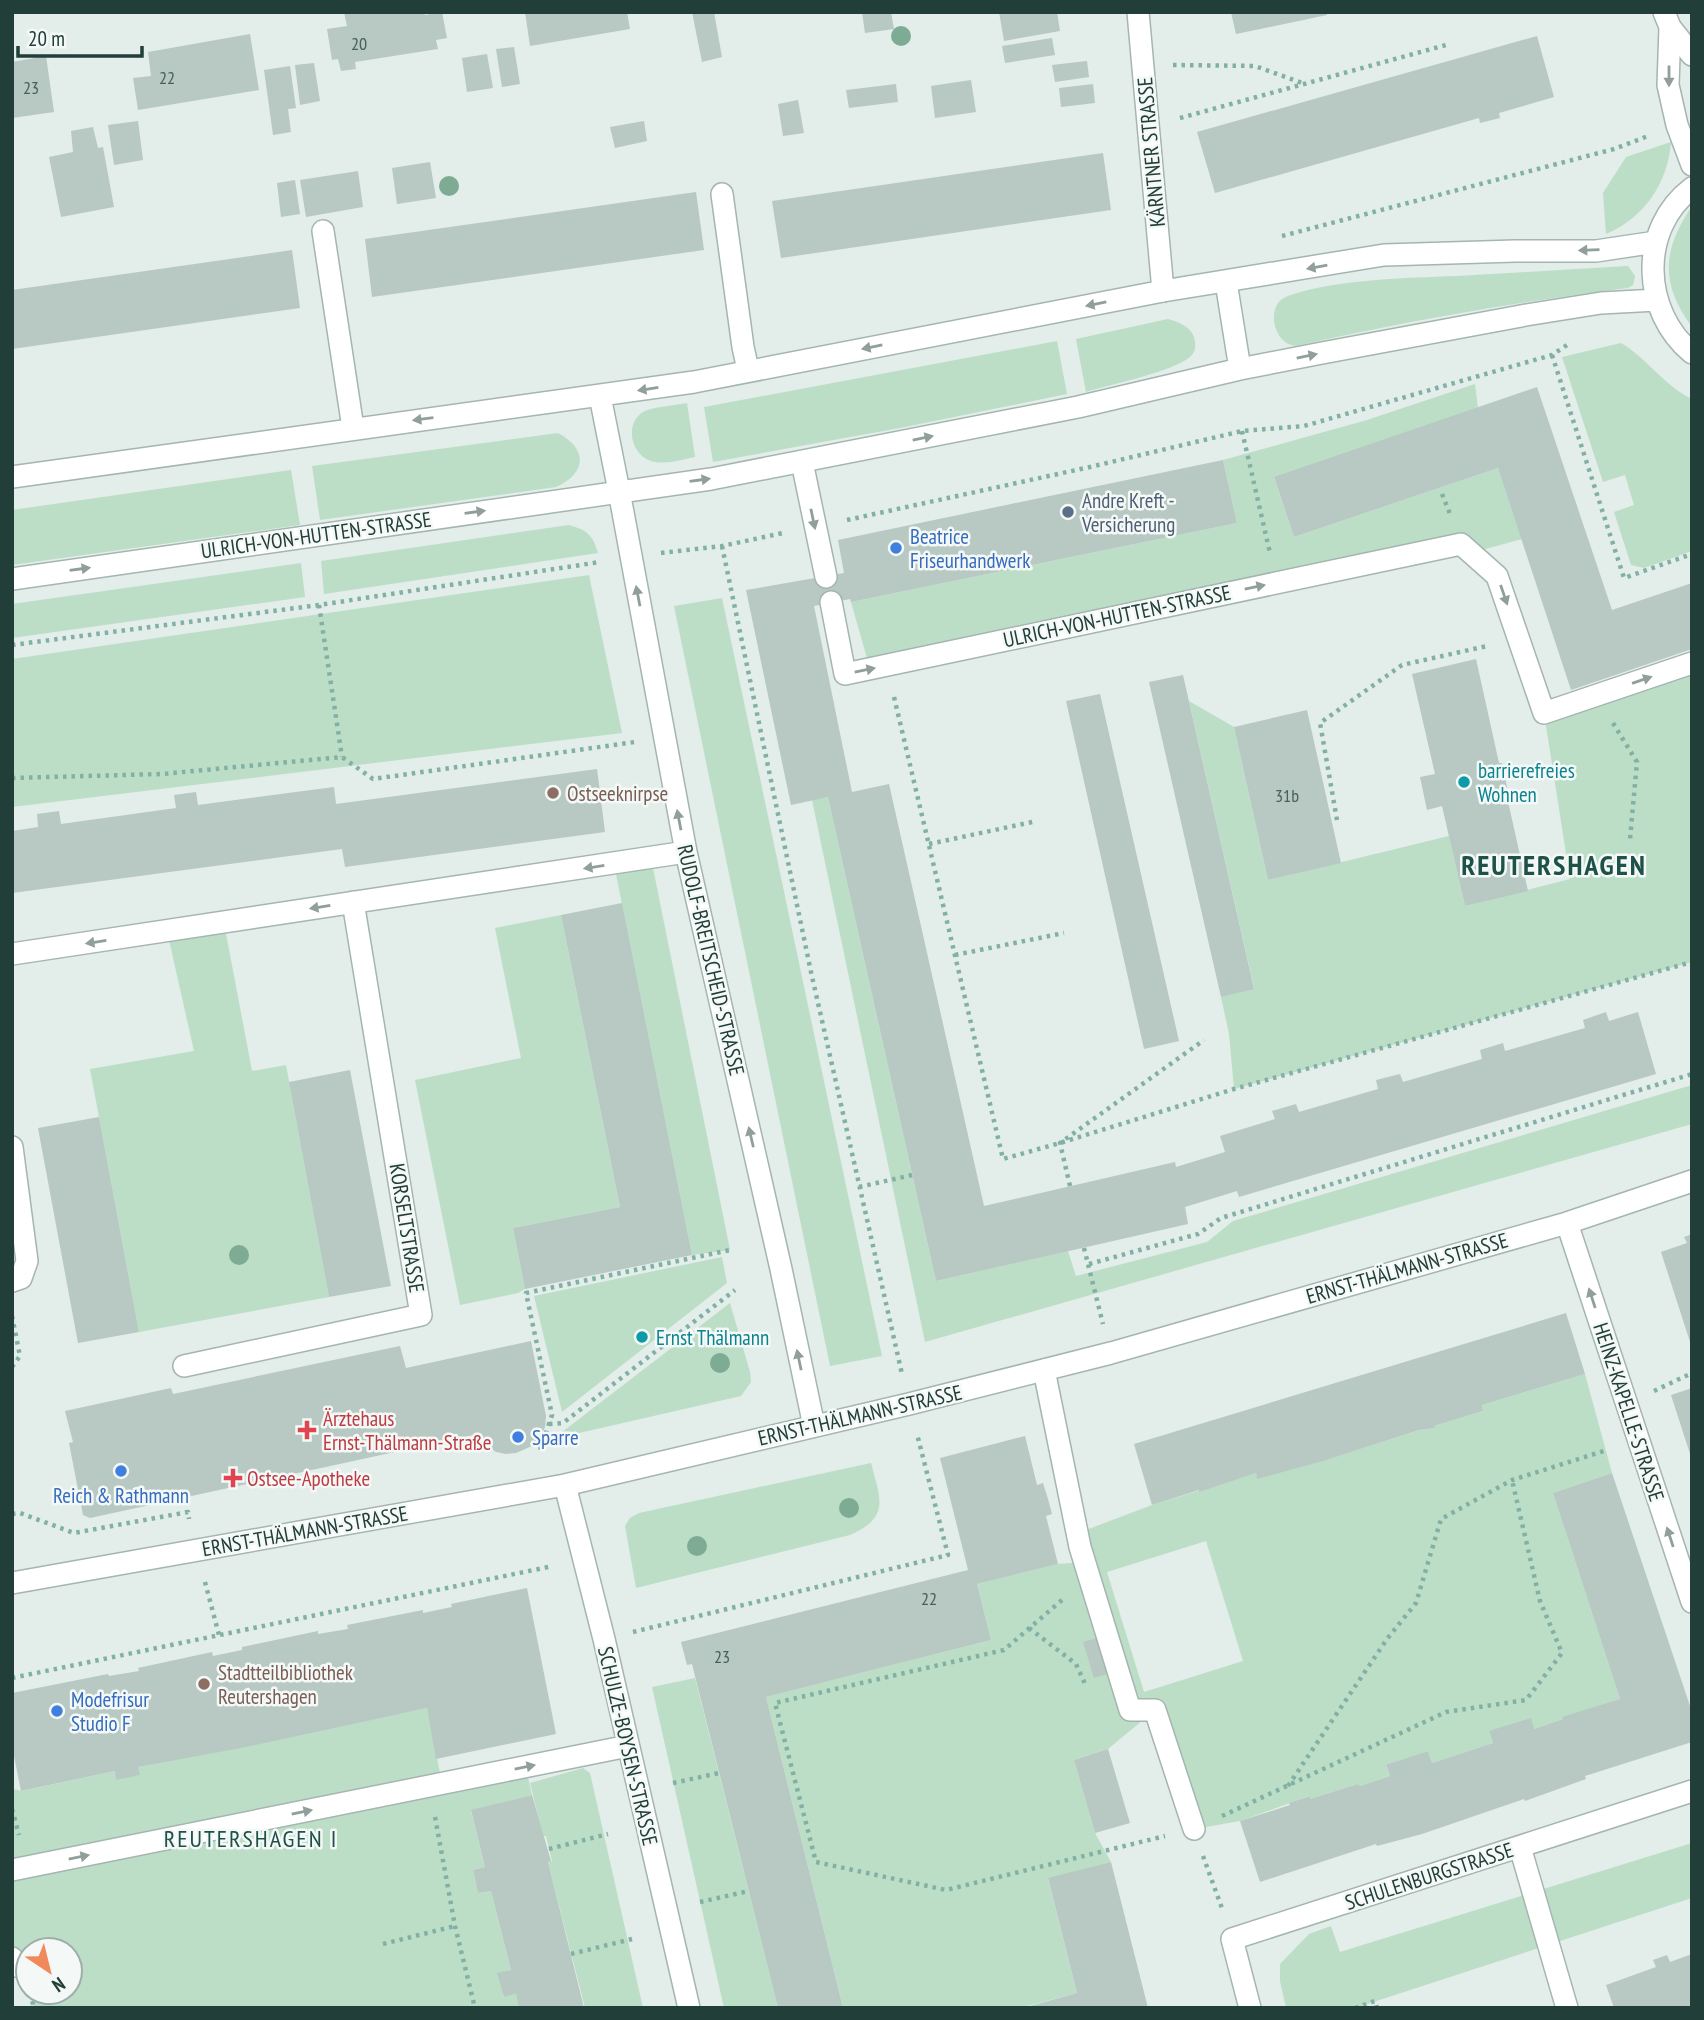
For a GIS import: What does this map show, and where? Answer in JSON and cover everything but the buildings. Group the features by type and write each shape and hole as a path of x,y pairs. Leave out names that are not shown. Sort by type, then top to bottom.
{"street":[{"name":"KÄRNTNER STRASSE","path":"1138,12 1163,291"},
{"path":"1667,20 1692,55"},
{"path":"1667,20 1668,85 1677,125 1692,165"},
{"path":"1692,188 1673,208 1656,242 1652,271 1657,300 1664,319 1675,336 1692,353"},
{"path":"722,194 748,370"},
{"path":"323,231 353,428"},
{"path":"12,477 694,382 1163,291 1384,255 1596,251 1656,242"},
{"path":"1226,282 1240,369"},
{"name":"ULRICH-VON-HUTTEN-STRASSE","path":"12,579 711,479 1078,407 1240,369 1526,315 1601,303 1657,300"},
{"path":"600,396 619,491"},
{"path":"802,462 827,577"},
{"name":"RUDOLF-BREITSCHEID-STRASSE","path":"619,491 686,852 814,1426"},
{"name":"ULRICH-VON-HUTTEN-STRASSE","path":"831,603 845,674 1461,544 1497,576 1519,639"},
{"path":"1519,639 1544,713 1692,663"},
{"path":"12,954 686,852"},
{"name":"KORSELTSTRASSE","path":"184,1366 421,1315 353,902"},
{"path":"12,1147 27,1261 21,1278 12,1281"},
{"name":"ERNST-THÄLMANN-STRASSE","path":"12,1583 565,1485 814,1426 1111,1353 1567,1223 1692,1181"},
{"name":"HEINZ-KAPELLE-STRASSE","path":"1567,1223 1692,1602"},
{"path":"1044,1370 1080,1547 1130,1710 1155,1710 1194,1829"},
{"name":"SCHULZE-BOYSEN-STRASSE","path":"565,1485 689,2008"},
{"path":"12,1870 628,1746"},
{"name":"SCHULENBURGSTRASSE","path":"1232,1939 1692,1791"},
{"path":"1520,1847 1567,2008"},
{"path":"1232,1939 1250,2008"}],"path":[{"path":"1149,127 1446,46"},
{"path":"1143,65 1255,66 1306,84"},
{"path":"1269,239 1588,157 1653,134"},
{"path":"12,645 319,605 630,556 722,546 1090,467 1242,431 1304,426 1552,355 1577,338"},
{"path":"1552,355 1623,578 1692,554"},
{"path":"1242,431 1271,558"},
{"path":"722,546 811,972 899,1365"},
{"path":"319,605 342,757"},
{"path":"1337,820 1320,723 1402,664 1519,639"},
{"path":"887,666 1003,1158 1234,1089 1692,962"},
{"path":"1595,696 1637,762 1630,839"},
{"path":"12,778 162,774 342,757 373,779 628,744 664,735"},
{"path":"929,844 1037,821"},
{"path":"955,955 1064,933"},
{"path":"1060,1143 1205,1040"},
{"path":"1088,1264 1198,1234 1221,1219 1692,1074"},
{"path":"1060,1143 1070,1186"},
{"path":"859,1187 912,1175"},
{"path":"1084,1248 1111,1353"},
{"path":"540,1450 552,1415 526,1293 730,1250"},
{"path":"549,1424 563,1423 735,1290"},
{"path":"12,1316 20,1356 12,1367"},
{"path":"639,1630 948,1555 917,1436"},
{"path":"1287,1787 1387,1639 1416,1603 1441,1519 1512,1480 1638,1440"},
{"path":"12,1514 20,1513 74,1533 188,1512"},
{"path":"12,1678 542,1569"},
{"path":"1030,1628 1076,1664 1091,1696"},
{"path":"673,1783 719,1773"},
{"path":"429,1786 455,1926 475,2008"},
{"path":"1194,1829 1232,1939"},
{"path":"549,1849 608,1834"},
{"path":"700,1902 749,1891"},
{"path":"383,1944 455,1926"},
{"path":"571,1954 632,1939"},
{"path":"1355,2008 1375,2001 1377,2008"}],"green space":[{"path":"1671,142 1665,171 1652,197 1632,219 1606,234 1603,193 1626,157"},
{"path":"1692,206 1692,327 1674,296 1669,267 1675,237"},
{"path":"1628,266 1635,276 1633,285 1628,288 1462,313 1296,346 1281,338 1274,323 1276,306 1281,300 1327,286 1394,279"},
{"path":"1168,319 1183,325 1192,333 1195,348 1190,357 1156,372 1086,392 1076,339"},
{"path":"1057,341 1067,394 713,462 704,407"},
{"path":"1621,343 1672,387 1692,399 1692,551 1644,568 1631,565 1614,512 1634,505 1625,475 1603,482 1562,357"},
{"path":"1475,384 1478,408 1274,478 1294,537 1498,468 1522,539 1471,553 1461,544 870,669 851,602 1237,523 1223,460 1367,420"},
{"path":"687,403 695,457 673,462 644,458 632,439 633,424 637,417 652,409"},
{"path":"558,433 575,446 580,461 574,475 556,487 320,520 312,466"},
{"path":"291,470 300,525 12,565 12,510"},
{"path":"569,525 588,534 598,553 324,594 321,561"},
{"path":"301,563 305,597 12,638 12,604"},
{"path":"589,575 622,733 12,807 12,659"},
{"path":"722,598 882,1356 830,1366 674,606"},
{"path":"1692,662 1692,962 1234,1089 1229,1034 1221,997 1254,988 1189,701 1234,727 1268,880 1449,836 1465,906 1570,879 1544,713"},
{"path":"828,797 936,1281 1068,1251 1076,1276 1207,1242 1233,1221 1692,1085 1692,1124 925,1342 812,800"},
{"path":"651,858 730,1250 692,1255 614,864"},
{"path":"561,915 620,1207 513,1228 525,1289 518,1293 460,1305 415,1080 521,1058 495,928"},
{"path":"224,923 252,1071 286,1065 329,1297 139,1332 90,1069 194,1051 167,931"},
{"path":"722,1257 727,1283 562,1412 534,1296"},
{"path":"730,1303 750,1372 751,1382 741,1396 553,1439"},
{"path":"1585,1374 1612,1473 1553,1493 1620,1699 1534,1729 1489,1731 1493,1743 1432,1763 1428,1751 1386,1766 1390,1776 1360,1786 1358,1784 1310,1799 1309,1796 1240,1821 1194,1829 1155,1710 1108,1749 1074,1760 1095,1833 1111,1862 1048,1879 1077,1993 1020,2008 843,2008 766,1697 991,1640 977,1584 1058,1564 1085,1562 1078,1533 1152,1505 1256,1473 1257,1478 1322,1461 1419,1430 1434,1428 1483,1411 1482,1405","holes":["1206,1541 1243,1661 1144,1692 1107,1572"]},
{"path":"871,1463 879,1496 877,1514 863,1528 850,1535 636,1588 625,1526 630,1518 639,1513"},
{"path":"695,1678 778,2008 724,2008 652,1687"},
{"path":"427,1708 440,1773 523,1756 532,1795 471,1811 485,1867 473,1870 478,1893 491,1891 511,1970 498,1974 504,1997 516,1994 519,2008 34,2008 84,2006 84,1936 14,1936 14,1963 12,1789 22,1791 115,1771 117,1779 139,1775 138,1767"},
{"path":"583,1768 590,1773 643,2008 585,2008 548,1862 552,1861 530,1783"},
{"path":"1692,1843 1692,1898 1355,2008 1286,2008 1280,1981 1280,1964 1309,1934 1331,1926 1340,1952"}],"place":[{"name":"Andre Kreft - Versicherung","path":"1068,512"},
{"name":"Beatrice Friseurhandwerk","path":"896,548"},
{"name":"barrierefreies Wohnen","path":"1464,782"},
{"name":"Ostseeknirpse","path":"553,793"},
{"name":"Ernst Thälmann","path":"642,1337"},
{"name":"Ärztehaus Ernst-Thälmann-Straße","path":"307,1430"},
{"name":"Sparre","path":"518,1437"},
{"name":"Reich & Rathmann","path":"121,1471"},
{"name":"Ostsee-Apotheke","path":"233,1478"},
{"name":"Stadtteilbibliothek Reutershagen","path":"204,1684"},
{"name":"Modefrisur Studio F","path":"57,1711"}],"district":[{"name":"REUTERSHAGEN","path":"1554,864"},
{"name":"REUTERSHAGEN I","path":"251,1838"}]}
